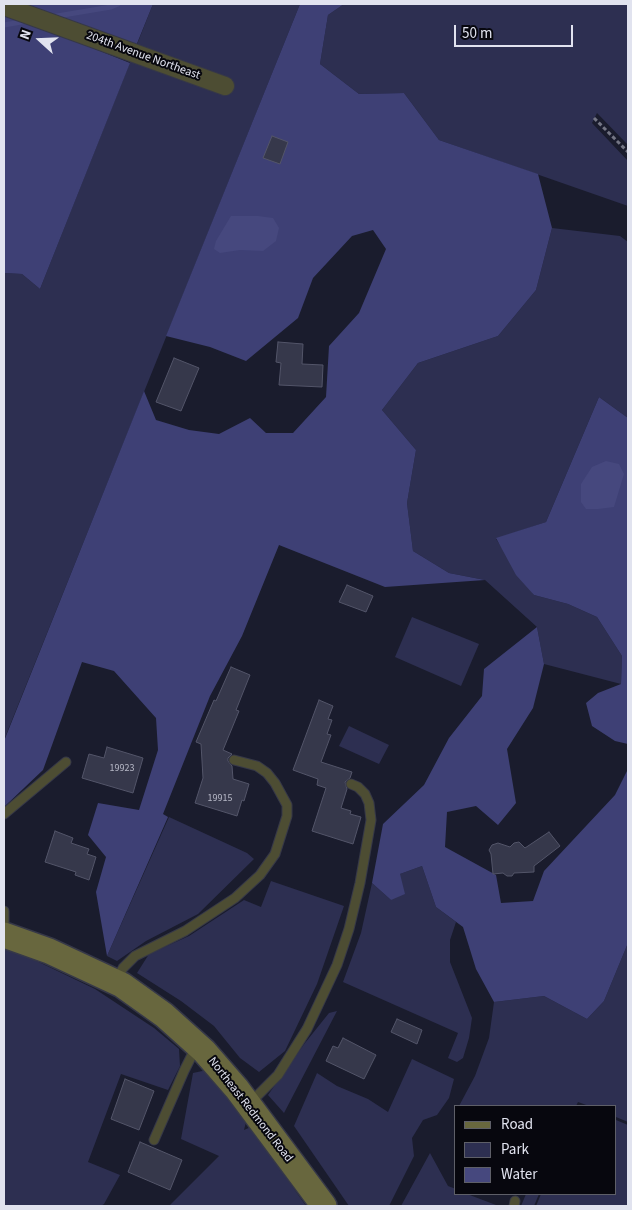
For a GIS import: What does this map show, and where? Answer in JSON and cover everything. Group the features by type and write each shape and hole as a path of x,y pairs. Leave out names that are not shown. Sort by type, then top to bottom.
{"street":[{"name":"204th Avenue Northeast","path":"4,6 225,86"},
{"name":"Northeast Redmond Road","path":"4,935 49,951 119,984 164,1015 198,1045 237,1089 324,1206"}],"lane":[{"path":"119,984 123,968 135,956 184,930 235,898 260,875 275,854 287,816 287,806 283,796 275,783 257,766 234,760"},
{"path":"4,814 66,762"},
{"path":"248,1105 278,1075 307,1029 337,965 349,930 360,883 370,820 369,803 365,794 358,787 351,784"},
{"path":"4,911 4,935"},
{"path":"154,1140 184,1071 198,1045"}],"path":[{"path":"594,118 628,152"}],"green space":[{"path":"153,4 300,4 4,740 4,273 22,274 40,289"},
{"path":"344,4 628,4 628,145 597,113 592,123 628,161 628,206 439,140 404,93 359,94 320,64 328,15"},
{"path":"552,228 620,236 628,242 628,418 599,397 546,522 496,539 534,595 568,604 597,617 622,656 621,684 544,664 537,627 485,580 449,573 413,551 407,503 416,450 382,410 418,363 498,336 536,290"},
{"path":"412,617 479,644 461,686 395,657"},
{"path":"349,726 389,745 379,764 339,746"},
{"path":"169,817 247,853 254,859 198,914 146,941 117,961 107,956"},
{"path":"422,866 436,907 456,922 450,940 450,962 472,1018 463,1058 457,1062 448,1058 458,1033 343,982 361,933 372,883 391,900 400,874"},
{"path":"271,881 344,906 317,984 285,1051 259,1072 240,1058 214,1026 181,1001 137,973 149,954 189,936 244,900 261,907"},
{"path":"628,943 628,1122 617,1117 617,1105 586,1105 578,1102 576,1105 460,1105 475,1076 489,1038 494,1002 544,996 587,1019 604,1001"},
{"path":"4,947 95,989 154,1028 179,1049 180,1066 168,1090 121,1074 88,1162 120,1175 104,1204 101,1206 4,1206"},
{"path":"337,1011 284,1113 268,1095 329,1013"},
{"path":"412,1059 454,1079 449,1098 437,1115 423,1120 412,1138 414,1156 389,1206 349,1206 294,1126 317,1073 337,1086 368,1099 388,1112"},
{"path":"207,1070 246,1122 244,1130 251,1127 306,1206 169,1206 219,1156 181,1139 193,1073"},
{"path":"617,1120 628,1125 628,1206 536,1206 541,1195 617,1195"},
{"path":"430,1153 448,1186 454,1188 454,1195 470,1195 496,1205 495,1206 401,1206"},
{"path":"526,1195 539,1195 534,1206 521,1206"}],"shaded area":[{"path":"17,4 153,4 136,46"},
{"path":"300,4 344,4 328,15 320,64 359,94 404,93 439,140 538,174 552,228 536,290 498,336 418,363 382,410 416,450 407,503 413,551 449,573 485,580 385,587 279,545 242,636 210,696 163,814 168,817 107,956 96,892 106,857 88,835 98,803 139,810 158,750 156,718 114,671 82,662 43,770 4,807 4,741 144,391 156,420 189,430 219,434 250,418 266,433 293,433 326,397 329,346 359,313 386,249 373,230 352,236 313,278 298,318 246,361 210,347 166,336"},
{"path":"4,15 40,27 130,63 40,289 22,274 4,273"},
{"path":"599,397 628,418 628,744 615,741 592,726 586,703 598,693 621,684 622,656 597,617 568,604 534,595 516,575 496,538 546,522"},
{"path":"537,627 544,664 533,708 507,749 516,803 498,825 476,806 447,812 445,847 496,875 501,903 533,901 544,871 615,795 628,769 628,943 604,1001 587,1019 544,996 494,1002 476,969 463,927 436,907 422,866 400,874 405,894 391,900 372,883 383,824 424,785 449,738 482,696 484,669"}],"water":[{"path":"231,216 273,218 279,228 276,241 263,251 240,250 220,253 214,249 216,241"},
{"path":"606,461 619,464 624,474 614,507 586,509 581,502 581,484 592,467"}],"building":[{"path":"272,136 288,142 280,164 263,158"},
{"path":"278,342 303,344 302,364 323,365 322,387 279,385 281,363 276,362"},
{"path":"174,358 199,368 181,411 156,402"},
{"path":"347,585 373,596 366,612 339,602"},
{"path":"231,667 250,675 236,710 239,711 223,750 232,754 228,761 232,766 233,779 249,784 237,816 195,803 203,778 201,744 196,742"},
{"path":"319,700 333,706 328,719 332,720 327,734 331,735 321,762 352,772 350,778 345,782 347,789 341,808 351,811 350,814 361,817 353,844 312,831 326,788 317,785 318,779 293,770"},
{"path":"107,747 143,758 133,793 82,778 89,754 104,758"},
{"path":"55,831 73,838 71,843 89,849 87,854 96,857 89,880 75,875 76,872 45,862"},
{"path":"549,832 560,846 534,866 534,872 514,873 512,876 507,876 503,873 493,874 489,850 492,845 498,843 510,847 514,843 519,842 525,848"},
{"path":"397,1019 422,1030 417,1044 391,1032"},
{"path":"343,1038 376,1055 364,1079 326,1061 333,1046 338,1048"},
{"path":"125,1079 154,1091 139,1130 111,1119"},
{"path":"140,1142 182,1160 170,1190 128,1172"}],"waterway":[{"path":"51,17 111,7 118,4"},
{"path":"4,25 27,21"}]}
